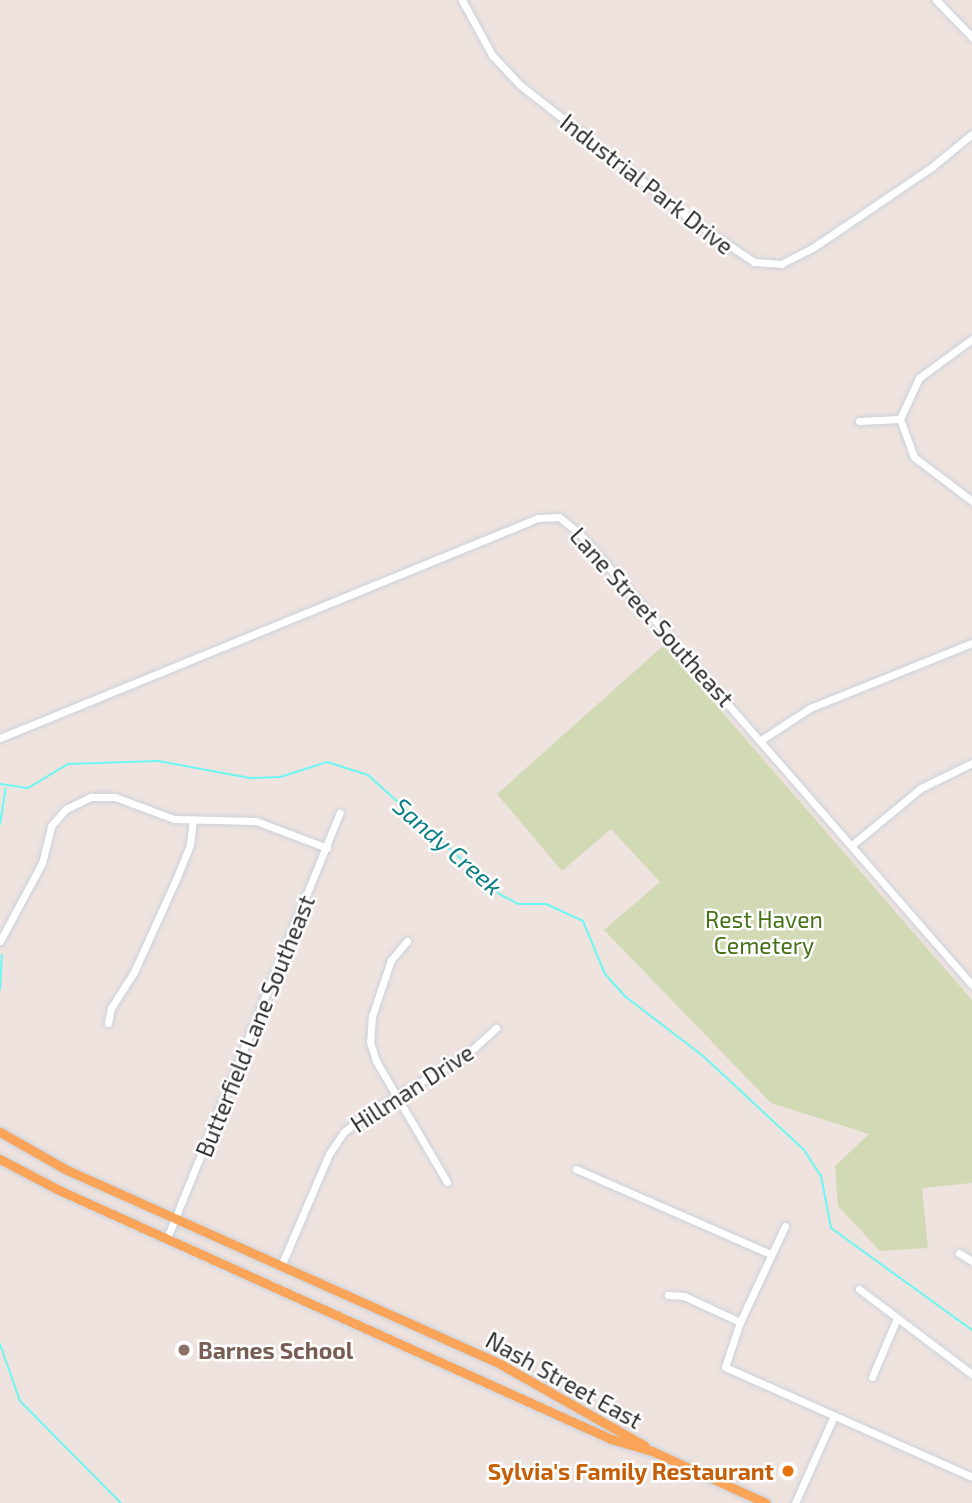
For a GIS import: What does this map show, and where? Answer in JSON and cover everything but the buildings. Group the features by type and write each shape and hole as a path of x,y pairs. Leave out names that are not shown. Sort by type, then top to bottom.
{"main road":[{"name":"Nash Street East","path":"0,1132 67,1170 502,1365 652,1451"},
{"name":"Nash Street East","path":"0,1159 167,1238 611,1439 652,1451"},
{"path":"652,1451 766,1503"}],"street":[{"name":"Industrial Park Drive","path":"462,0 492,55 520,85 695,222 754,262 781,264 806,252 933,166 972,134"},
{"path":"936,0 972,37"},
{"path":"971,341 919,378 900,419 914,457 972,501"},
{"path":"859,421 900,419"},
{"name":"Lane Street Southeast","path":"0,738 553,516 579,533 972,985"},
{"path":"761,740 810,708 972,643"},
{"path":"852,845 921,788 972,763"},
{"path":"0,941 42,863 51,826 66,809 105,796 163,817 256,821 327,848"},
{"name":"Butterfield Lane Southeast","path":"167,1238 340,813"},
{"path":"108,1023 111,1008 134,972 177,877 193,820"},
{"path":"407,941 391,960 370,1031 376,1061 447,1182"},
{"name":"Hillman Drive","path":"281,1266 336,1143 354,1123 465,1056 496,1028"},
{"path":"576,1169 771,1254"},
{"path":"785,1226 740,1322 724,1367 972,1477"},
{"path":"959,1253 972,1261"},
{"path":"859,1289 972,1374"},
{"path":"668,1295 684,1297 740,1322"},
{"path":"872,1377 897,1318"},
{"path":"796,1503 834,1416"}],"green space":[{"name":"Rest Haven Cemetery","path":"664,645 972,1000 972,1183 922,1188 928,1248 880,1251 838,1206 835,1166 869,1134 771,1103 604,930 660,882 611,829 562,871 497,794"}],"waterway":[{"name":"Sandy Creek","path":"0,784 28,788 68,764 158,761 251,778 280,777 327,762 368,775 501,895 519,904 546,904 583,921 605,974 626,997 703,1056 804,1150 821,1176 831,1228 972,1330"},
{"path":"0,824 6,788"},
{"path":"0,990 2,955"},
{"path":"0,1344 20,1401 121,1503"}],"place":[{"name":"Barnes School","path":"184,1350"},
{"name":"Sylvia's Family Restaurant","path":"788,1471"}]}
